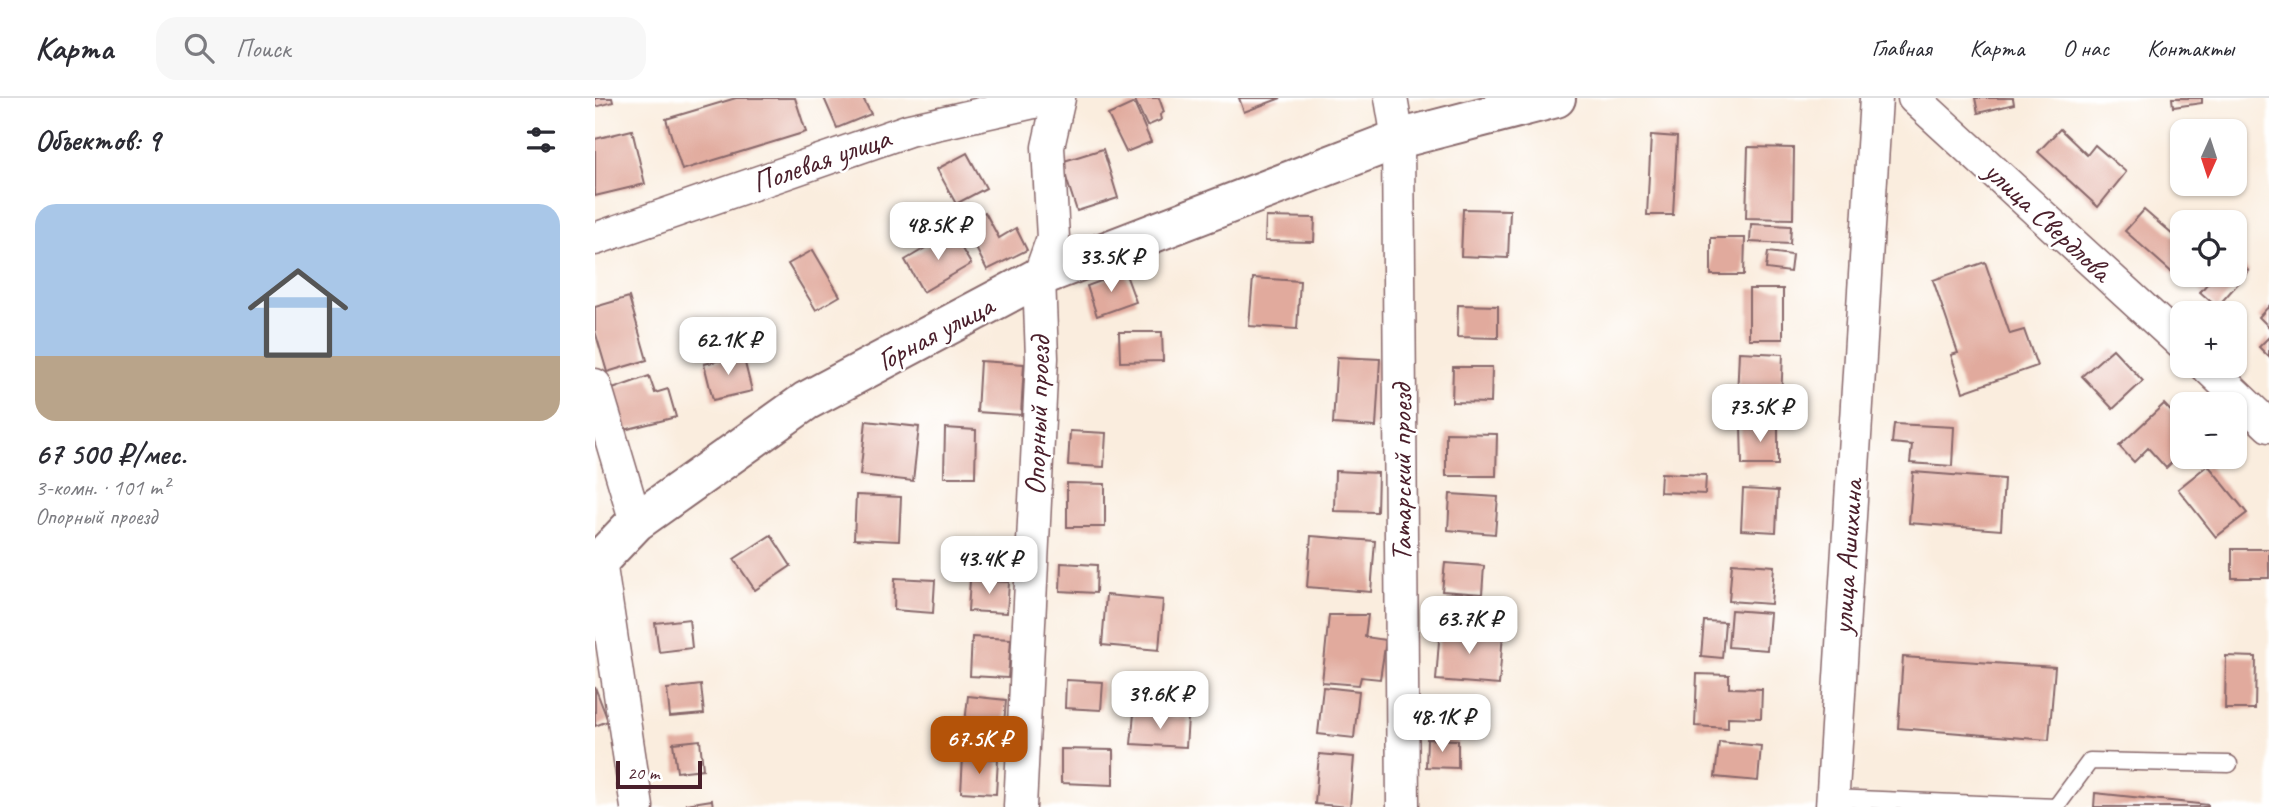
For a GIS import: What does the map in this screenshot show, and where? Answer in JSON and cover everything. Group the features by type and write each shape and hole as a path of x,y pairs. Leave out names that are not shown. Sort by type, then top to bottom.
{"street":[{"name":"Полевая улица","path":"595,239 909,130 1052,98"},
{"path":"1039,277 1053,238 1048,147 1059,98"},
{"name":"Татарский проезд","path":"1391,98 1398,139 1403,807"},
{"name":"Горная улица","path":"597,563 636,522 806,401 1039,277 1398,139 1556,98"},
{"name":"улица Ашихина","path":"1832,802 1876,98"},
{"name":"улица Свердлова","path":"1914,98 2170,333"},
{"name":"Опорный проезд","path":"1020,807 1042,358 1039,277"},
{"path":"2219,378 2269,426"},
{"path":"595,385 636,522"},
{"path":"597,563 638,807"}],"lane":[{"path":"1832,802 2056,807 2090,761 2229,764"}],"building":[{"path":"595,98 612,98 613,102 595,107"},
{"path":"736,98 795,98 806,132 682,170 666,119"},
{"path":"824,98 863,98 871,114 837,128"},
{"path":"1134,98 1159,98 1164,112 1160,115 1161,120 1147,126"},
{"path":"1239,98 1281,98 1244,112"},
{"path":"1975,98 2013,98 2014,104 1978,113"},
{"path":"2172,98 2202,98 2202,103 2173,107"},
{"path":"1134,103 1151,142 1126,152 1108,115"},
{"path":"2060,129 2087,155 2095,145 2126,172 2098,207 2038,152"},
{"path":"632,130 645,184 595,196 595,139"},
{"path":"1651,135 1677,137 1673,215 1647,215"},
{"path":"1748,147 1794,148 1793,219 1746,218"},
{"path":"1103,149 1118,198 1077,211 1061,162"},
{"path":"967,153 986,188 956,204 937,169"},
{"path":"1463,209 1510,210 1508,258 1461,256"},
{"path":"2144,210 2170,233 2170,271 2125,231"},
{"path":"985,212 999,238 1016,228 1027,250 987,270 963,222"},
{"path":"1266,217 1315,218 1314,242 1265,241"},
{"path":"1751,224 1791,226 1790,244 1750,242"},
{"path":"952,232 971,264 923,292 905,260"},
{"path":"1711,238 1745,238 1744,275 1711,275"},
{"path":"813,250 840,296 816,310 788,264"},
{"path":"1768,252 1792,255 1790,272 1766,269"},
{"path":"1985,262 2010,334 2024,330 2037,366 1963,392 1951,355 1958,353 1933,280"},
{"path":"1125,272 1136,302 1097,316 1087,286"},
{"path":"1253,278 1300,281 1297,329 1249,326"},
{"path":"2204,287 2235,287 2222,301 2210,301 2200,292"},
{"path":"1749,289 1783,289 1783,339 1749,339"},
{"path":"629,297 647,360 607,372 595,331 595,307"},
{"path":"1458,305 1498,306 1498,338 1457,337"},
{"path":"2269,306 2269,327 2259,317"},
{"path":"1119,332 1162,332 1163,361 1120,362"},
{"path":"2269,337 2269,357 2259,347"},
{"path":"2113,349 2143,381 2113,409 2082,376"},
{"path":"1739,352 1783,354 1781,400 1737,397"},
{"path":"743,355 752,391 713,400 704,364"},
{"path":"1337,357 1380,359 1376,427 1333,424"},
{"path":"980,361 1024,364 1021,415 977,412"},
{"path":"1453,367 1492,367 1491,403 1452,402"},
{"path":"649,376 655,393 668,389 676,417 620,431 610,390"},
{"path":"2164,404 2170,410 2170,464 2166,468 2148,448 2134,462 2119,446"},
{"path":"866,421 919,427 913,481 860,475"},
{"path":"1741,424 1778,424 1778,465 1742,465"},
{"path":"1894,424 1954,427 1952,466 1910,463 1912,445 1892,443"},
{"path":"945,428 976,430 975,477 944,477"},
{"path":"1070,431 1106,433 1104,467 1068,465"},
{"path":"1446,433 1497,434 1496,476 1446,476"},
{"path":"2203,469 2211,469 2247,513 2216,537 2178,489"},
{"path":"1335,471 1378,473 1377,512 1334,511"},
{"path":"1913,472 2004,479 2001,530 1909,523"},
{"path":"1661,473 1706,475 1705,494 1660,492"},
{"path":"1067,483 1105,484 1105,527 1067,527"},
{"path":"1743,489 1778,491 1776,532 1741,530"},
{"path":"1450,494 1498,497 1495,534 1448,530"},
{"path":"856,495 901,497 899,541 854,539"},
{"path":"771,535 791,566 755,590 734,559"},
{"path":"1311,536 1375,541 1371,592 1307,587"},
{"path":"2232,549 2269,549 2269,578 2232,578"},
{"path":"1061,563 1097,565 1096,593 1060,591"},
{"path":"1445,563 1484,566 1482,594 1442,591"},
{"path":"1732,563 1774,566 1771,604 1729,601"},
{"path":"895,578 935,580 933,613 894,610"},
{"path":"970,580 1009,582 1007,613 968,611"},
{"path":"1106,595 1163,600 1159,650 1102,645"},
{"path":"1731,610 1770,613 1767,650 1728,647"},
{"path":"1329,615 1368,615 1365,637 1386,640 1380,679 1361,677 1359,685 1322,682"},
{"path":"689,619 692,648 659,652 655,623"},
{"path":"1704,621 1725,622 1722,658 1701,656"},
{"path":"1440,628 1503,633 1499,685 1436,680"},
{"path":"972,637 1011,639 1008,678 970,676"},
{"path":"2226,656 2256,657 2255,709 2225,709"},
{"path":"1903,657 2055,667 2049,740 1898,728"},
{"path":"1697,674 1729,675 1729,688 1762,689 1761,718 1728,717 1728,728 1695,726"},
{"path":"1066,680 1103,682 1101,710 1065,708"},
{"path":"701,685 704,714 670,717 667,689"},
{"path":"595,687 608,721 595,726"},
{"path":"1323,687 1359,691 1354,738 1318,734"},
{"path":"968,696 1006,700 1003,736 964,732"},
{"path":"1435,699 1478,702 1476,733 1432,730"},
{"path":"1134,714 1188,718 1186,747 1131,744"},
{"path":"1427,739 1458,740 1458,768 1426,767"},
{"path":"700,740 703,769 677,772 673,743"},
{"path":"1719,742 1761,746 1758,781 1715,777"},
{"path":"1061,749 1113,750 1113,785 1061,783"},
{"path":"1319,754 1354,757 1350,807 1315,804"},
{"path":"963,757 998,759 996,794 961,792"},
{"path":"2095,793 2208,805 2208,807 2094,807"},
{"path":"712,800 713,807 687,807 686,804"}]}
